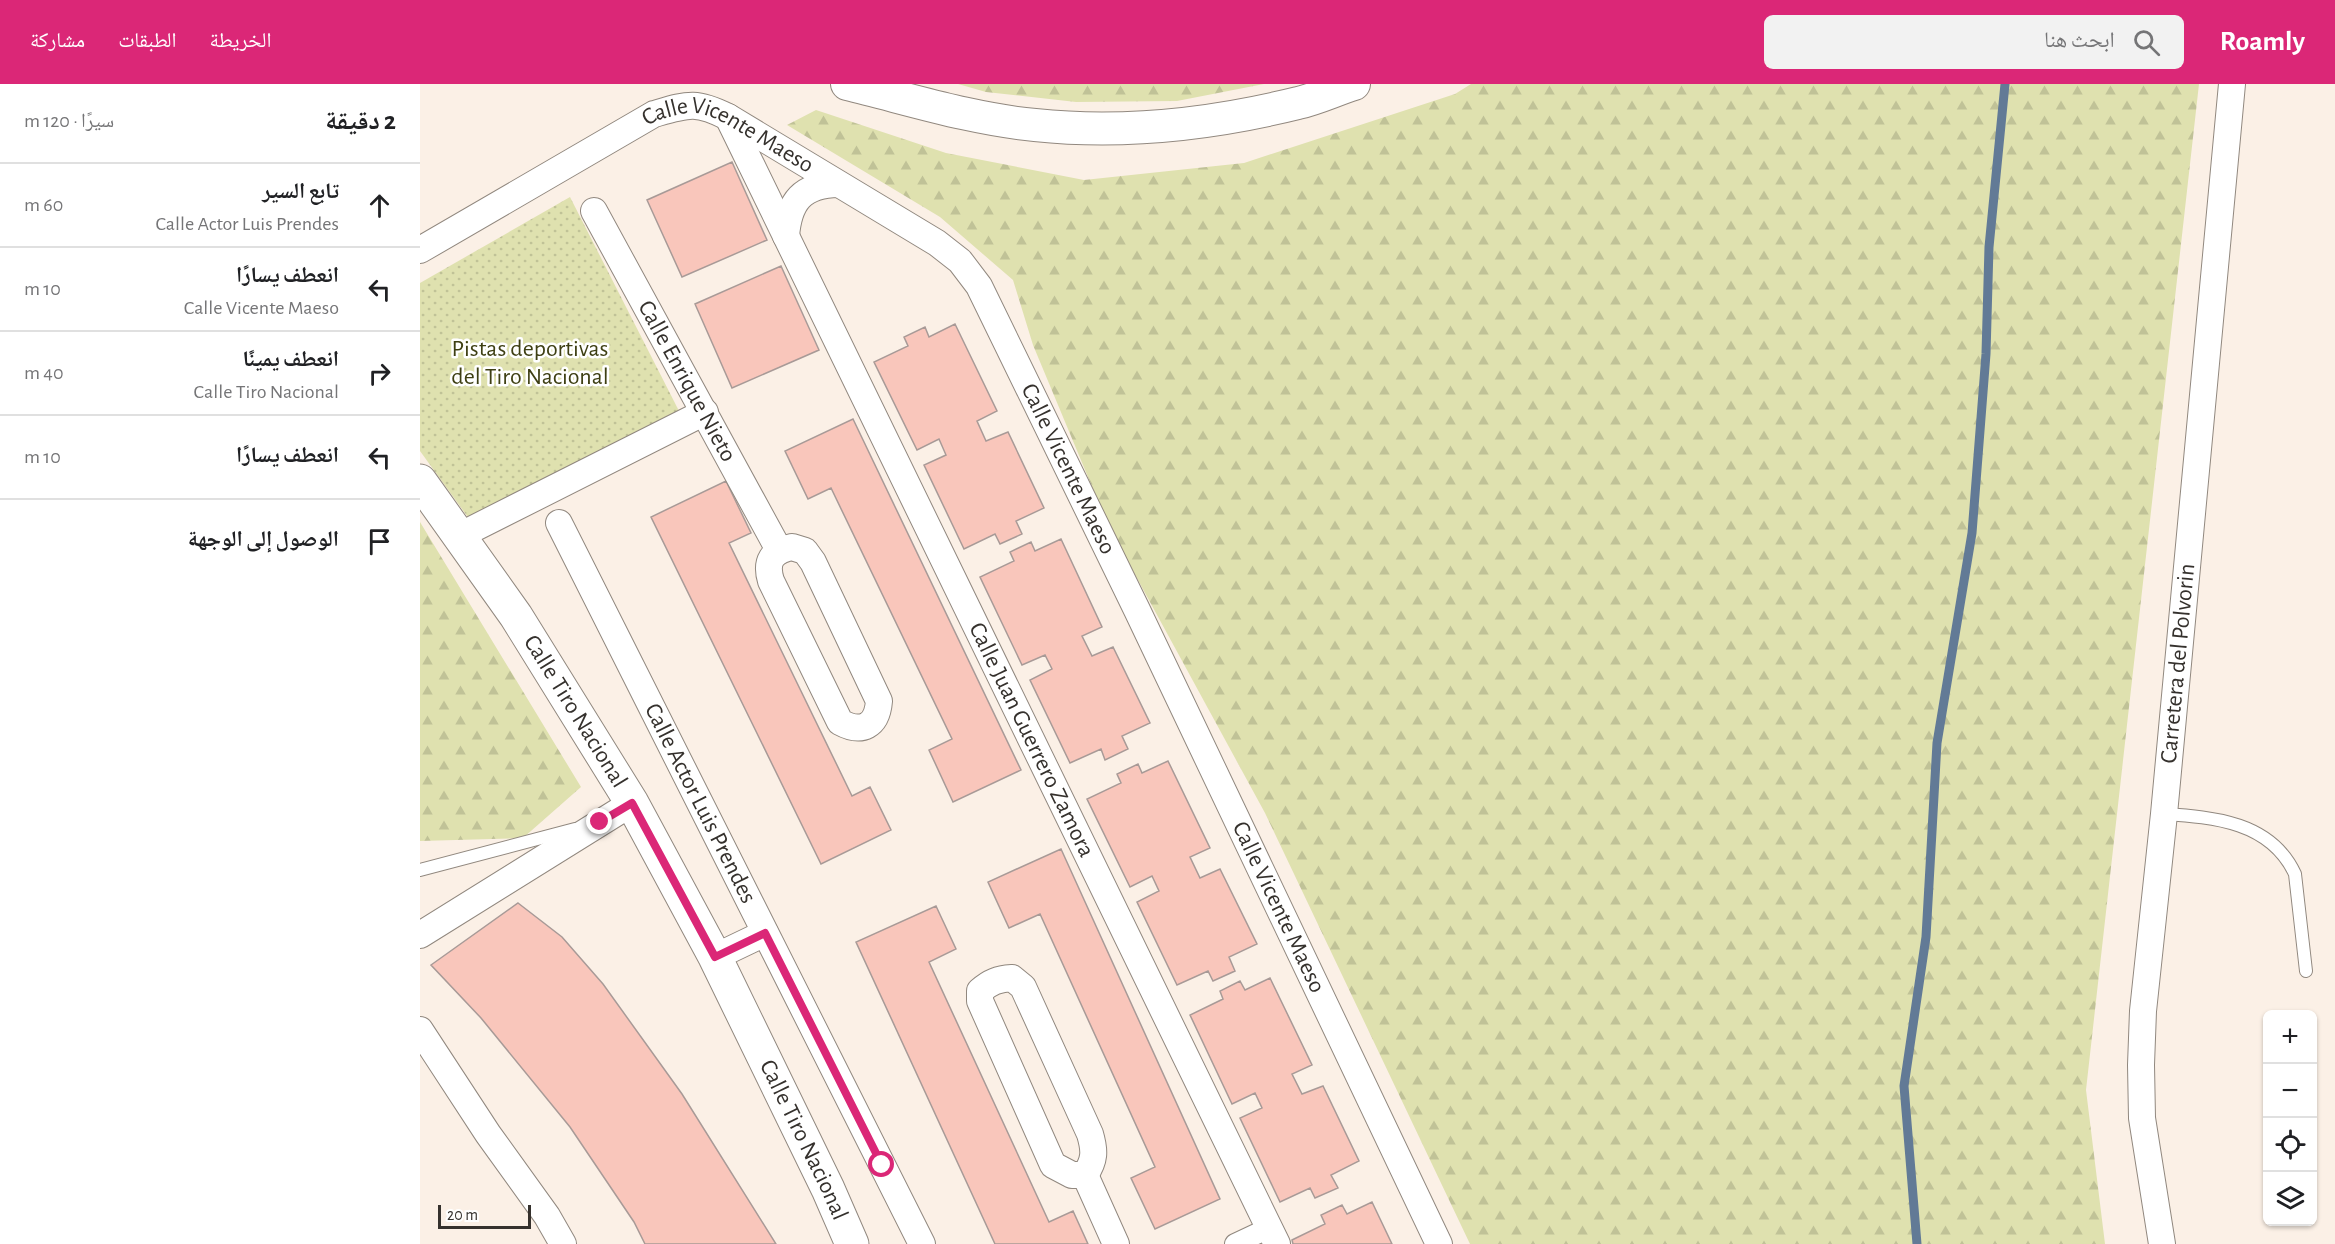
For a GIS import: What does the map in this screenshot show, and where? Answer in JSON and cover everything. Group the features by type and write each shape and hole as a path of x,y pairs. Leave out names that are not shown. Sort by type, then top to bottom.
{"main road":[{"name":"Calle Tiro Nacional","path":"420,481 516,616 632,803 715,957 828,1189 852,1244"}],"street":[{"path":"847,84 962,112 1034,125 1104,128 1197,122 1299,103 1354,84"},
{"name":"Carretera del Polvorin","path":"2162,1244 2142,1118 2140,1065 2143,1011 2164,814 2232,84"},
{"name":"Calle Vicente Maeso","path":"420,250 654,114 680,106 704,105 728,117 937,243 960,261 979,286 1137,610 1439,1244"},
{"name":"Calle Juan Guerrero Zamora","path":"728,117 1273,1236"},
{"path":"786,236 788,219 794,203 806,191 822,184 838,184"},
{"name":"Calle Enrique Nieto","path":"594,211 779,550"},
{"path":"459,536 705,412"},
{"name":"Calle Actor Luis Prendes","path":"559,523 921,1244"},
{"path":"792,547 805,551 813,562 879,701 878,713 872,723 862,728 850,728 840,722 771,581 768,570 771,558 779,550 792,547"},
{"path":"420,935 632,803"},
{"path":"715,957 765,933"},
{"path":"1012,978 1023,987 1090,1134 1094,1148 1093,1162 1085,1174 1072,1175 1053,1165 980,1001 980,991 989,983 1012,978"},
{"path":"420,1030 488,1134 548,1216 563,1244"},
{"path":"1085,1174 1116,1244"},
{"path":"1235,1244 1273,1236"}],"lane":[{"path":"2164,814 2216,819 2254,829 2289,860 2295,874 2306,971"},
{"path":"420,870 600,822"}],"green space":[{"path":"958,84 1264,84 1177,101 1076,102 986,92"},
{"path":"1471,84 2199,84 2086,1090 2105,1244 1470,1244 1265,813 1108,525 1033,345 1013,280 940,217 787,125 816,110 946,153 1084,180 1244,163 1455,94"},
{"name":"Pistas deportivas del Tiro Nacional","path":"570,197 679,411 470,520 420,451 420,283"},
{"path":"420,522 581,787 523,838 420,841"}],"building":[{"path":"732,162 767,240 682,277 647,200"},
{"path":"781,266 819,350 732,388 695,304"},
{"path":"955,324 997,411 977,421 986,441 1008,432 1044,508 1016,521 1022,534 1000,544 995,534 964,549 924,465 946,455 939,439 917,450 874,362 908,346 904,337 925,327 929,337"},
{"path":"853,419 1021,770 953,802 929,750 952,739 831,488 808,499 785,451"},
{"path":"726,481 751,533 729,543 852,796 870,787 891,830 821,864 651,517"},
{"path":"1061,539 1102,627 1082,636 1092,656 1113,647 1150,723 1122,736 1128,749 1105,760 1101,749 1070,763 1030,680 1052,669 1045,655 1022,665 980,577 1014,561 1010,552 1031,542 1035,551"},
{"path":"1168,761 1210,848 1190,857 1200,878 1220,869 1257,944 1229,957 1235,971 1213,981 1208,971 1177,985 1137,902 1159,891 1152,876 1130,887 1087,799 1121,783 1117,774 1138,764 1142,773"},
{"path":"1061,849 1220,1199 1155,1229 1131,1178 1155,1167 1040,914 1009,928 988,882"},
{"path":"518,903 562,937 603,984 682,1094 776,1244 645,1244 634,1222 570,1127 481,1018 431,965"},
{"path":"936,906 956,949 929,962 1049,1222 1073,1211 1088,1244 995,1244 856,942"},
{"path":"1270,978 1312,1065 1292,1074 1302,1094 1323,1086 1359,1161 1331,1175 1338,1188 1315,1198 1310,1188 1280,1202 1240,1118 1262,1108 1255,1093 1232,1104 1190,1015 1223,999 1220,991 1240,981 1245,990"},
{"path":"1372,1202 1392,1244 1293,1244 1292,1240 1325,1224 1321,1215 1342,1205 1347,1214"}],"waterway":[{"path":"1917,1244 1904,1086 1926,937 1937,743 1972,533 1986,354 1989,247 2005,84"}],"route":[{"path":"600,822 632,803 715,957 765,933 882,1165"}]}
